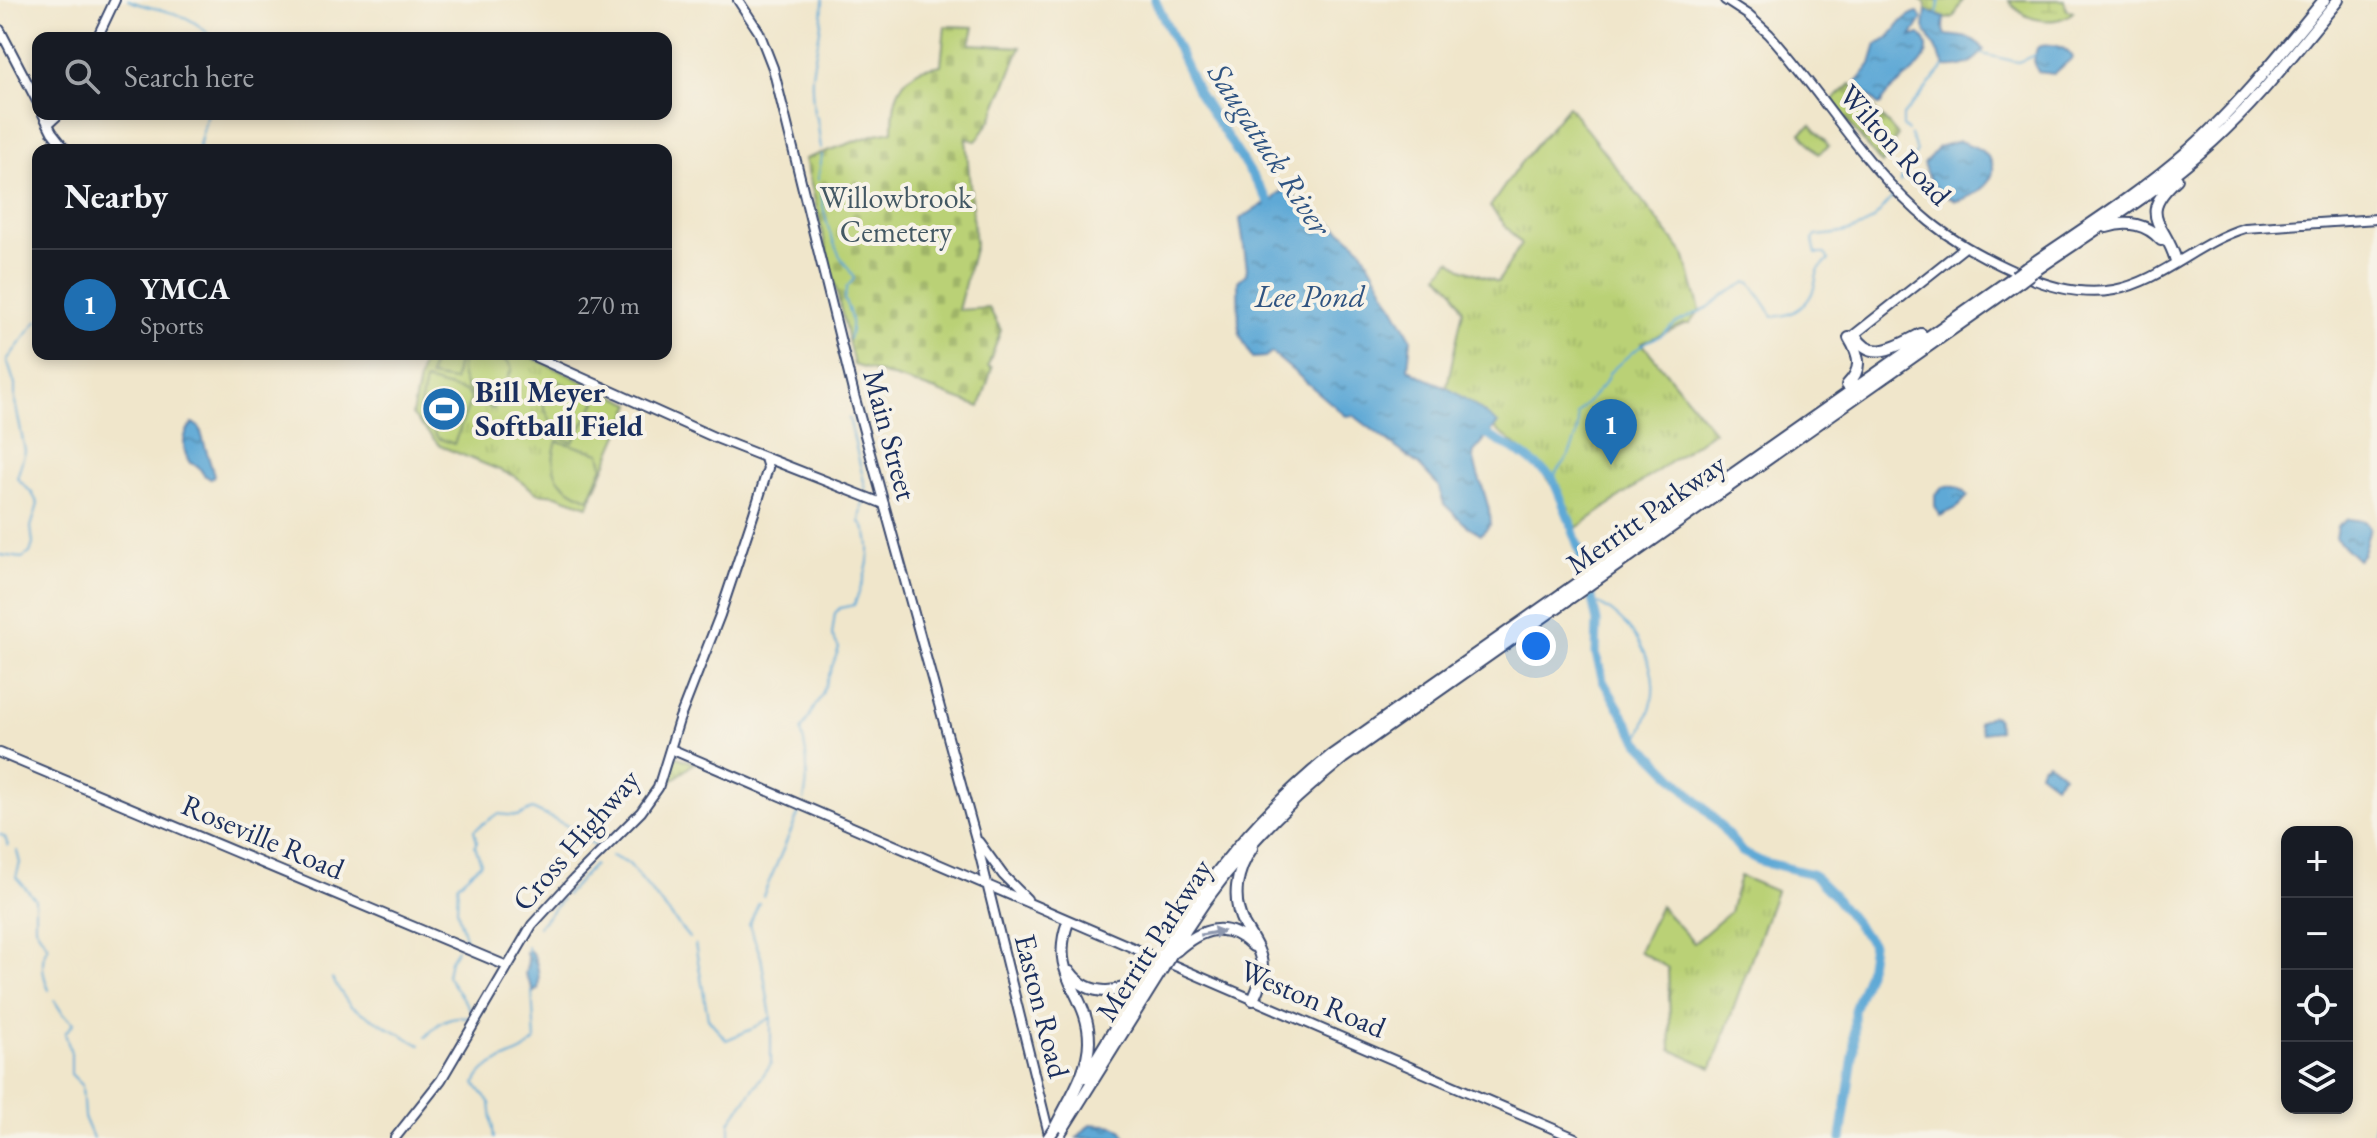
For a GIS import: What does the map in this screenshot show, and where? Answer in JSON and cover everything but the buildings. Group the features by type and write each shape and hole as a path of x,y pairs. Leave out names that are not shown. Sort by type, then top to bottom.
{"highway":[{"name":"Merritt Parkway","path":"1052,1135 1162,960 1200,892 1234,848 1309,773 1360,734 1564,596 2030,270 2135,192 2187,152 2257,81 2324,0"},
{"name":"Merritt Parkway","path":"2030,270 2061,253 2180,170 2251,104 2338,0"},
{"path":"2176,261 2157,224 2160,198 2251,104"},
{"path":"2061,253 2108,227 2131,223 2151,230 2176,261"},
{"name":"Merritt Parkway","path":"1610,564 1770,446 1965,310 2018,278"},
{"path":"1852,336 1866,349 1884,351 1965,310"},
{"path":"1770,446 1835,396 1857,374 1859,357 1852,336"},
{"name":"Merritt Parkway","path":"1162,960 1226,871 1254,838 1298,796 1385,727 1564,596"},
{"path":"1253,1000 1262,974 1257,950 1237,904 1240,870 1253,846 1298,796"},
{"path":"1052,1135 1084,1067 1089,1039 1084,1015 1065,972 1062,956 1062,940 1068,922"},
{"path":"1062,956 1077,981 1098,991 1117,990 1130,985 1193,938 1216,930 1236,933 1257,950"}],"main road":[{"path":"100,32 115,0"},
{"name":"Main Street","path":"738,0 759,32 773,68 854,395 987,886"},
{"name":"Wilton Road","path":"1725,0 1748,15 1775,41 1897,191 1930,222 1965,247 2047,285 2089,292 2113,290 2132,285 2224,234 2245,228 2377,219"},
{"path":"0,30 32,91"},
{"path":"46,120 62,144"},
{"path":"48,124 52,120"},
{"path":"1852,336 1965,247"},
{"path":"543,360 765,458 884,504"},
{"name":"Cross Highway","path":"395,1138 441,1080 507,966 542,913 648,803 662,780 679,720 750,528 768,468 765,458"},
{"name":"Weston Road","path":"671,749 1575,1138"},
{"name":"Roseville Road","path":"0,753 139,813 197,833 507,966"},
{"name":"Weston Road","path":"976,839 1009,882 1032,904"},
{"name":"Easton Road","path":"987,886 1052,1135"}],"green space":[{"path":"1920,0 1963,0 1954,17 1947,19 1926,10 1926,4"},
{"path":"2009,0 2064,0 2067,10 2073,12 2057,20 2038,20 2021,13"},
{"name":"Willowbrook Cemetery","path":"945,26 974,27 970,44 1021,47 991,120 976,141 966,138 975,245 958,310 989,308 1001,330 988,366 992,368 980,407 854,365 805,159 893,131 894,106 903,84 918,70 941,65"},
{"path":"1851,84 1898,135 1882,164 1831,102"},
{"path":"1568,106 1684,254 1700,310 1689,324 1642,343 1714,431 1575,529 1562,500 1531,460 1446,391 1463,310 1454,290 1439,275 1450,260 1498,282 1521,244 1490,207 1519,165"},
{"path":"1811,125 1829,146 1818,154 1801,133"},
{"path":"423,360 537,360 632,404 588,506 556,495 537,493 514,476 440,446 412,415"},
{"path":"433,360 458,360 454,381 430,377"},
{"path":"462,360 508,362 512,369 493,409 478,401 466,388"},
{"path":"551,379 591,395 596,402 573,442 559,437 544,408 542,392"},
{"name":"Bill Meyer Softball Field","path":"425,381 466,392 471,399 454,444 438,438 419,412"},
{"path":"557,441 600,453 603,466 589,499 558,478 553,463"},
{"path":"675,756 694,763 661,789"},
{"path":"1740,876 1776,891 1712,1068 1671,1050 1668,968 1639,951 1660,906 1694,943 1730,912"}],"water":[{"path":"1926,10 1944,18 1946,35 1972,40 1984,50 1967,64 1945,67 1924,27"},
{"path":"1918,12 1922,19 1911,37 1920,34 1927,44 1926,54 1913,72 1878,105 1856,83 1871,64 1877,44 1888,38 1905,19"},
{"path":"2059,47 2072,58 2054,74 2038,72 2034,61 2037,48"},
{"path":"1959,141 1983,152 1993,168 1988,183 1973,195 1956,201 1935,186 1924,164 1938,147"},
{"name":"Lee Pond","path":"1285,190 1361,248 1411,338 1408,368 1456,393 1498,424 1473,453 1491,524 1481,534 1466,525 1444,504 1438,485 1419,465 1353,415 1346,416 1272,353 1252,358 1239,333 1238,281 1246,274 1247,268 1240,219 1272,199 1274,201"},
{"path":"193,423 200,428 214,476 211,479 198,466 190,463 185,453 185,438"},
{"path":"1951,486 1968,496 1957,508 1940,516 1935,507 1935,496 1943,487"},
{"path":"2348,519 2364,521 2370,527 2358,560 2335,538 2337,527"},
{"path":"1991,715 1996,717 1999,731 1982,733 1978,723"},
{"path":"2048,762 2063,775 2055,784 2039,772 2041,766"},
{"path":"530,951 535,958 538,974 538,989 534,992 525,974 528,961 526,952"},
{"path":"1090,1124 1116,1127 1126,1138 1077,1138"}],"waterway":[{"path":"128,0 183,16 206,32"},
{"path":"821,149 812,80 823,0"},
{"name":"Saugatuck River","path":"1155,0 1198,92 1274,209"},
{"path":"1937,14 1940,0"},
{"path":"1982,54 2018,62 2035,55"},
{"path":"1908,131 1903,126 1903,116 1944,67"},
{"path":"200,144 206,120"},
{"path":"1900,182 1917,151 1910,135"},
{"path":"818,179 822,155"},
{"path":"819,184 831,236 854,279 847,287 844,299 851,318 849,339"},
{"path":"1552,477 1572,448 1577,431 1577,414 1605,383 1610,372 1630,354 1747,282 1751,283 1773,316 1786,315 1798,309 1812,294 1817,273 1829,260 1825,254 1816,254 1813,240 1816,236 1862,227 1878,215 1894,194"},
{"path":"0,555 22,558 30,553 33,544 31,527 38,504 17,478 25,451 15,402 15,385 7,360 32,328"},
{"path":"849,418 866,490"},
{"name":"Saugatuck River","path":"1480,431 1520,453 1552,477 1588,579 1597,622 1596,654 1603,681 1639,742 1714,818 1742,852 1760,861 1812,874 1872,944 1868,972 1854,1010 1854,1050 1841,1138"},
{"path":"804,801 807,766 801,731 822,694 839,648 832,635 835,613 840,608 854,605 868,563 868,541 860,522 863,500"},
{"path":"1592,601 1618,617 1646,655 1651,670 1652,701 1639,742"},
{"path":"466,941 457,910 458,884 481,863 474,830 497,814 518,816 532,809 566,825 597,847"},
{"path":"763,896 800,810"},
{"path":"0,834 5,837 8,846"},
{"path":"17,851 20,863 16,877 35,899 35,927 48,946 43,968 49,990"},
{"path":"611,856 629,864 689,938"},
{"path":"566,895 594,865"},
{"path":"538,927 562,899"},
{"path":"730,1138 730,1122 771,1064 771,1017 761,957 749,925 759,903"},
{"path":"695,944 708,1018 726,1040 770,1018"},
{"path":"527,947 528,953"},
{"path":"457,949 450,960 447,976 472,1012"},
{"path":"332,979 350,1006 420,1045"},
{"path":"494,1138 490,1103 475,1084 486,1069 535,1041 532,991"},
{"path":"54,1000 74,1023 65,1033 71,1053 71,1074 82,1085 84,1117 93,1138"},
{"path":"426,1037 445,1020 470,1017"},
{"path":"2373,1132 2377,1111"}],"place":[{"name":"Bill Meyer Softball Field","path":"444,409"},
{"name":"YMCA","path":"1611,465"}]}
